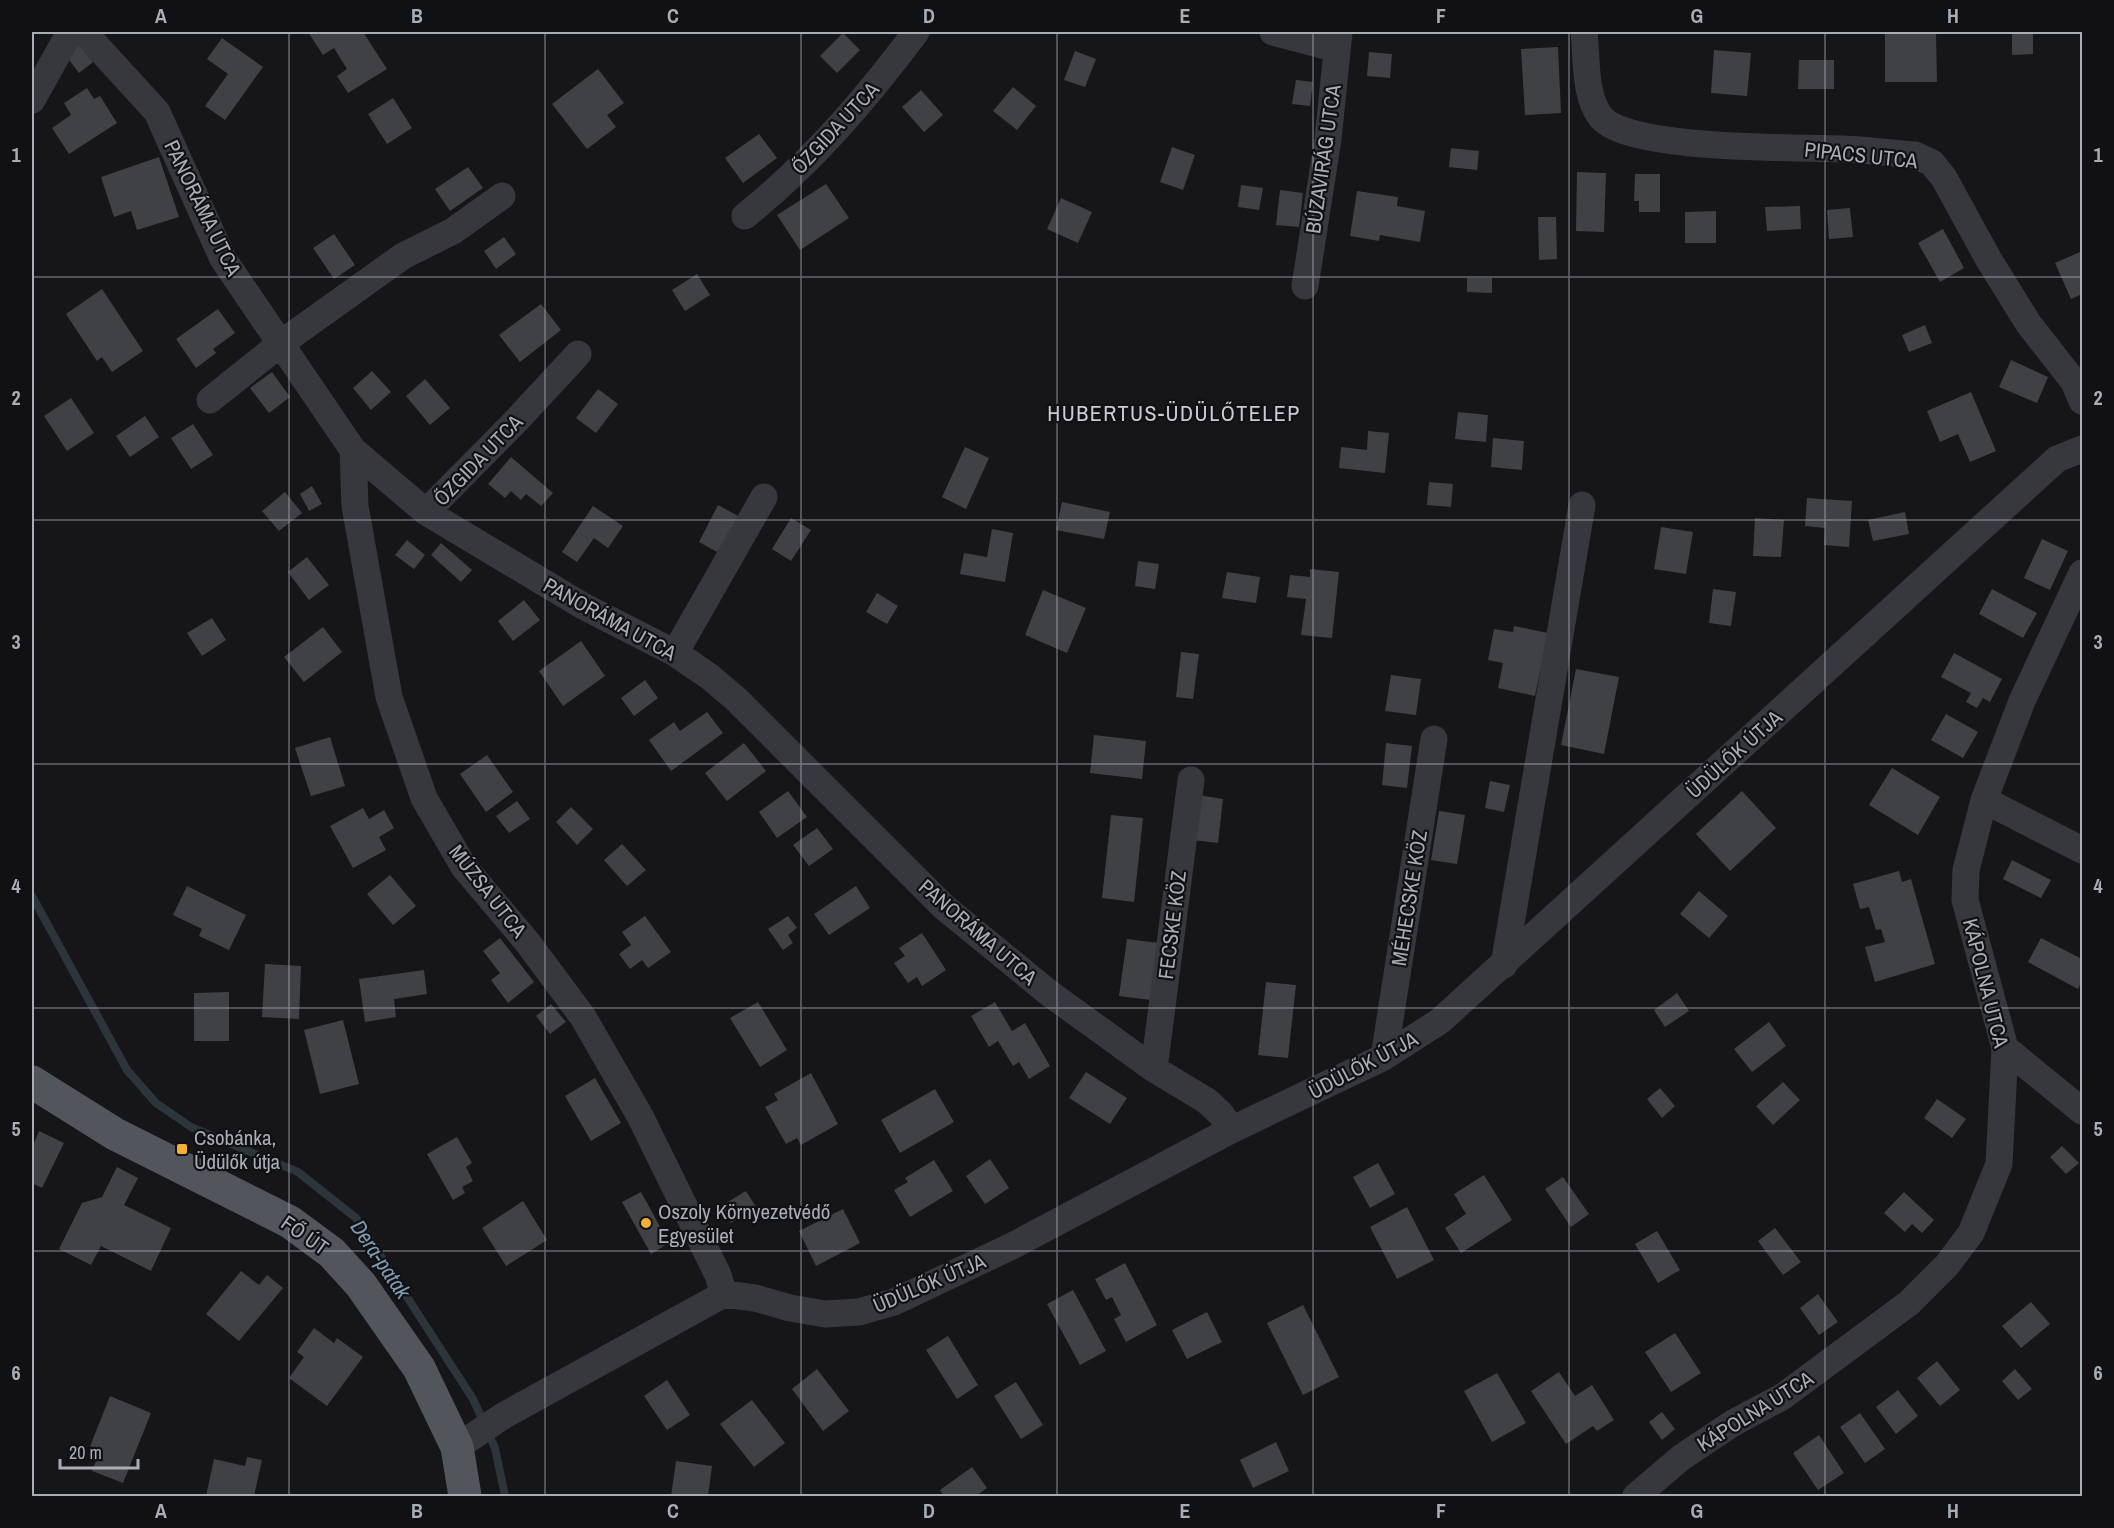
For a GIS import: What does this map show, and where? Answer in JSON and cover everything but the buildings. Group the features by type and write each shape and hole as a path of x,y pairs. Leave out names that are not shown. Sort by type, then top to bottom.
{"main road":[{"name":"FŐ ÚT","path":"32,1082 115,1134 290,1222 332,1253 361,1285 419,1368 465,1442 465,1497"}],"street":[{"path":"32,100 70,32"},
{"name":"PANORÁMA UTCA","path":"84,32 157,112 223,259 353,450 426,512 583,606 675,653 710,677 736,699 944,907 1049,993 1154,1069 1207,1101 1221,1114 1231,1130"},
{"name":"ŐZGIDA UTCA","path":"745,216 772,194 829,140 875,86 916,32"},
{"path":"1273,32 1338,40"},
{"name":"PIPACS UTCA","path":"1584,32 1589,81 1594,102 1601,117 1614,128 1658,139 1915,155 1932,163 1944,178 1989,260 2028,323 2074,382 2082,401"},
{"name":"BÚZAVIRÁG UTCA","path":"1305,286 1328,140 1338,40"},
{"path":"210,400 280,345 403,256 453,231 502,196"},
{"name":"ŐZGIDA UTCA","path":"426,512 578,354"},
{"name":"ÜDÜLŐK ÚTJA","path":"724,1294 755,1298 790,1308 825,1314 859,1312 894,1302 1011,1246 1231,1130 1384,1057 1440,1021 2057,459 2082,449"},
{"name":"MÚZSA UTCA","path":"353,450 355,506 382,662 390,697 424,798 464,867 528,943 583,1017 640,1116 718,1275 724,1294"},
{"path":"675,653 764,497"},
{"path":"1504,965 1582,505"},
{"name":"KÁPOLNA UTCA","path":"1636,1497 1682,1457 1733,1423 1782,1397 1909,1303 1947,1265 1971,1233 1998,1164 2005,1048 1965,900 1966,870 1984,800 2022,702 2082,573"},
{"name":"MÉHECSKE KÖZ","path":"1384,1057 1434,739"},
{"name":"FECSKE KÖZ","path":"1154,1069 1191,780"},
{"path":"1984,800 2082,850"},
{"path":"2005,1048 2082,1111"},
{"path":"465,1442 503,1416 724,1294"}],"waterway":[{"name":"Dera-patak","path":"32,896 127,1070 156,1103 191,1127 298,1172 356,1218 473,1399 495,1448 505,1496"}],"place":[{"name":"Csobánka, Üdülők útja","path":"182,1149"},
{"name":"Oszoly Környezetvédő Egyesület","path":"646,1223"}],"district":[{"name":"HUBERTUS-ÜDÜLŐTELEP","path":"1174,413"}]}
